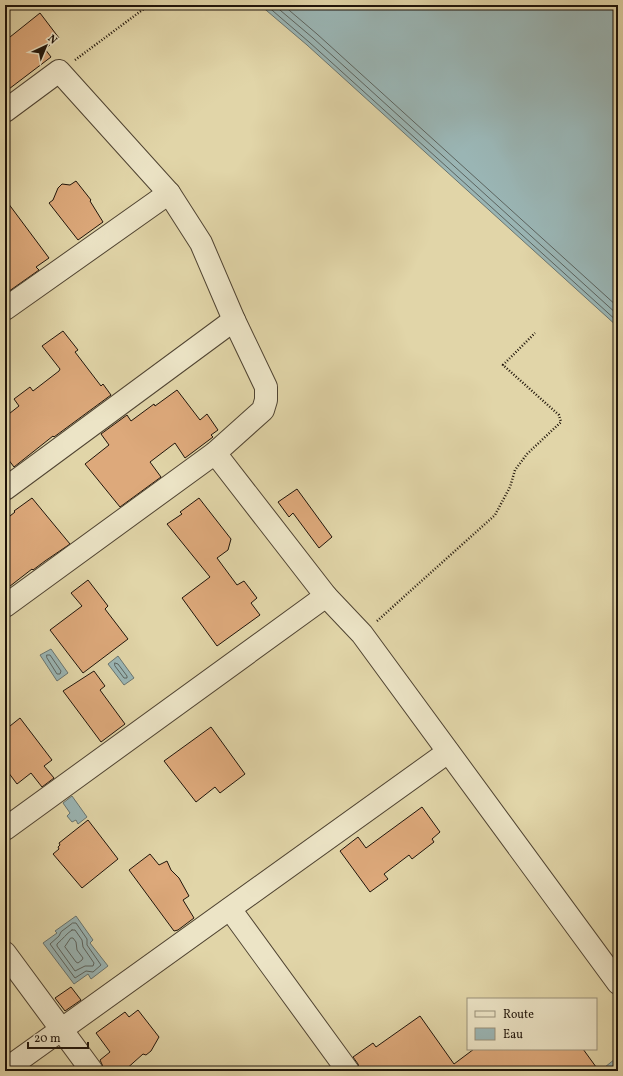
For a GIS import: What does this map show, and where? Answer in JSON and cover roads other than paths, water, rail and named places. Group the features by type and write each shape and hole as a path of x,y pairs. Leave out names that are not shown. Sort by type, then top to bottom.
{"street":[{"path":"5,112 59,71 169,193 200,243 266,387 266,400 263,410 215,453 5,606"},
{"path":"5,309 169,193"},
{"path":"5,489 234,320"},
{"path":"215,453 326,596 362,634 618,984"},
{"path":"5,829 326,596"},
{"path":"5,1070 448,752"},
{"path":"230,908 348,1071"},
{"path":"5,953 92,1071"}],"water":[{"path":"260,5 618,5 618,327 307,45"},
{"path":"51,649 68,673 57,681 40,655"},
{"path":"118,656 134,678 124,685 108,664"},
{"path":"72,796 87,817 78,824 76,820 72,822 67,816 70,813 63,803"},
{"path":"76,916 93,940 90,943 108,966 91,979 88,974 74,984 43,943 57,933 55,931"},
{"path":"615,1059 618,1063 618,1071 600,1071"}]}
